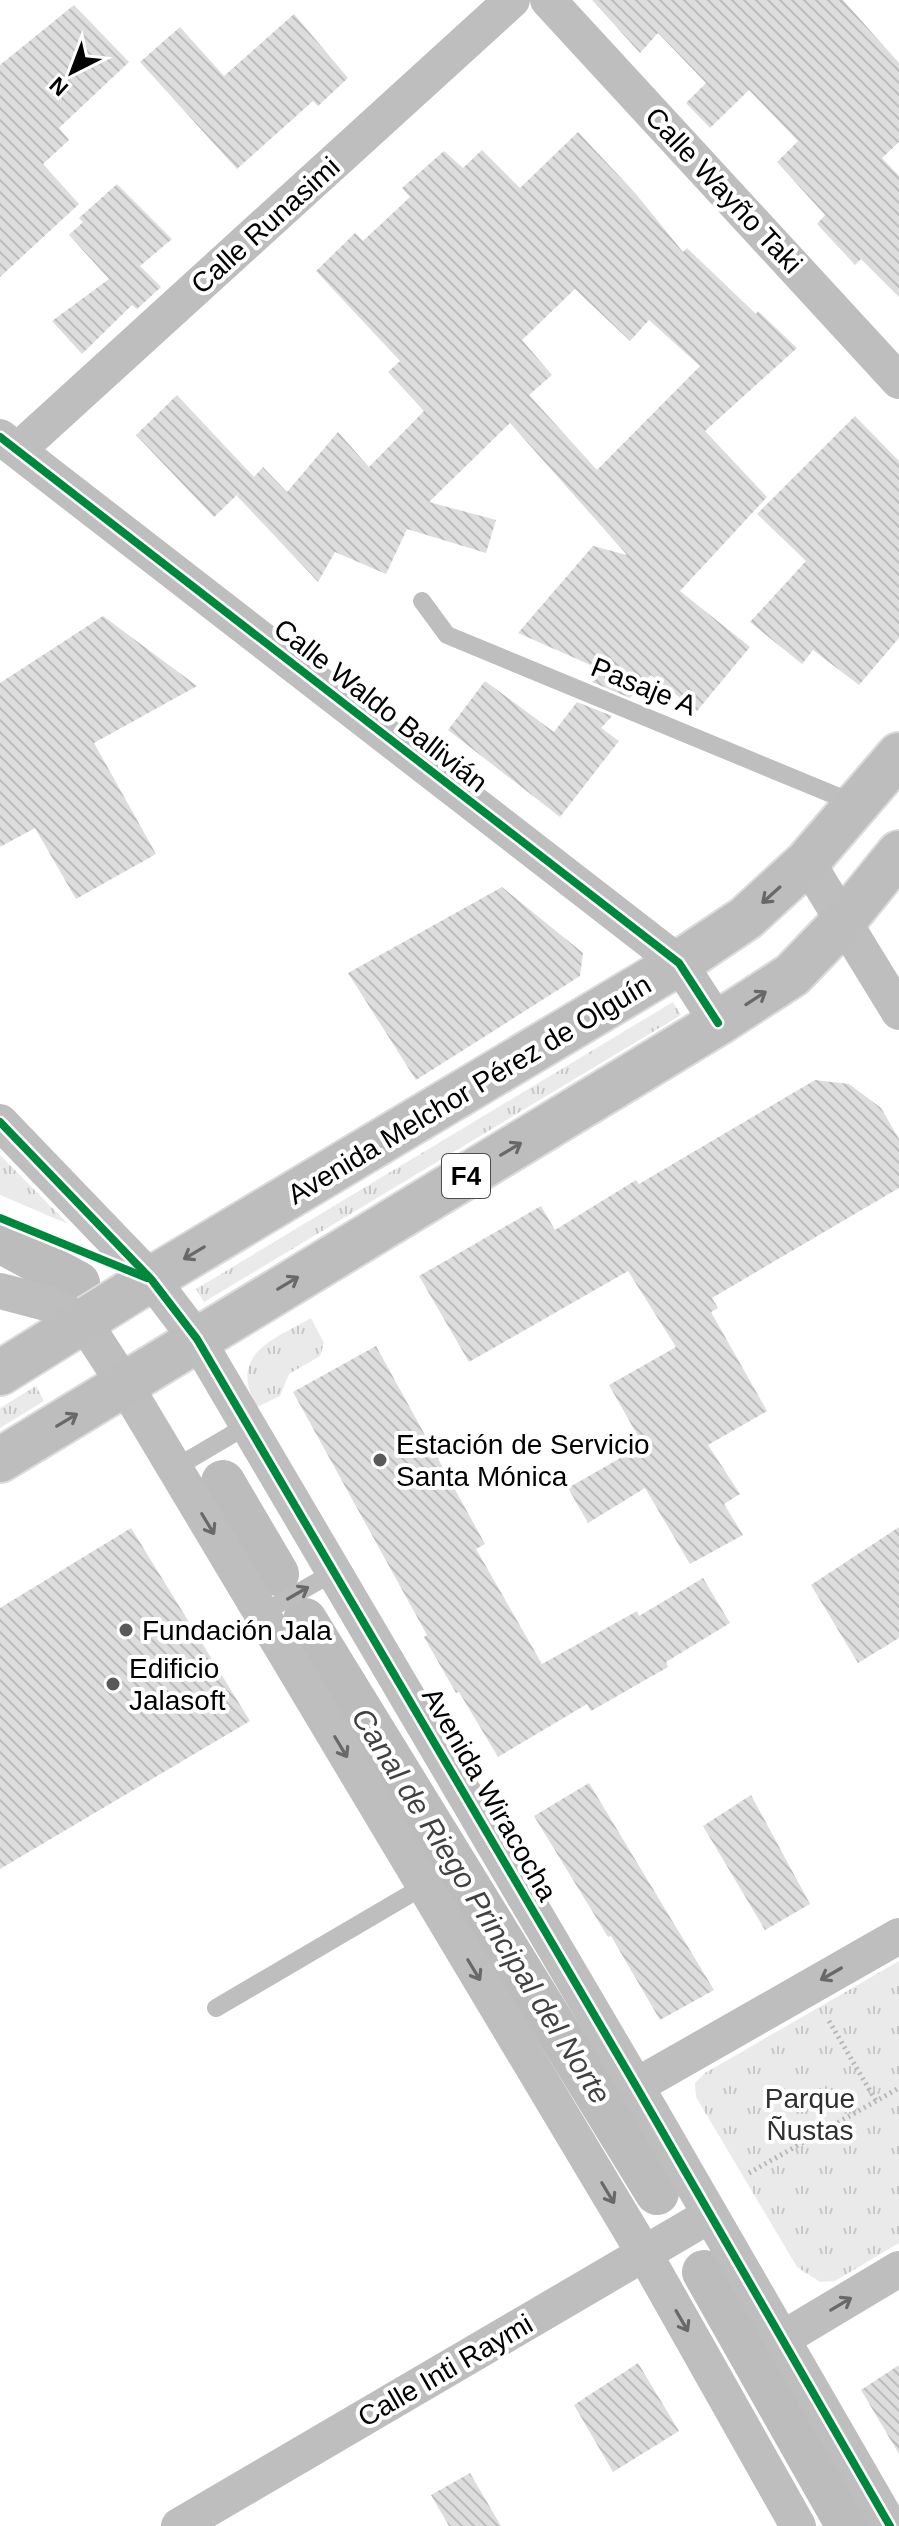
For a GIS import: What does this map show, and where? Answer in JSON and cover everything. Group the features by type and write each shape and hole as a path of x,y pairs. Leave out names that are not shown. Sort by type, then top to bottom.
{"highway":[{"name":"Avenida Melchor Pérez de Olguín","path":"0,1373 151,1279 679,963 746,918 807,862 899,755"},
{"name":"F4","path":"0,1460 792,975 843,922 899,853"}],"street":[{"name":"Calle Runasimi","path":"9,444 512,0"},
{"name":"Calle Wayño Taki","path":"548,0 899,381"},
{"name":"Calle Waldo Ballivián","path":"9,444 679,963 718,1023"},
{"path":"807,862 899,1012"},
{"name":"Avenida Wiracocha","path":"0,1122 151,1279 197,1339 636,2086 890,2526"},
{"path":"0,1291 50,1304 84,1322 125,1385 644,2253 798,2526"},
{"path":"636,2086 899,1936"},
{"name":"Calle Inti Raymi","path":"179,2526 710,2215"},
{"path":"782,2339 899,2269"}],"lane":[{"name":"Pasaje A","path":"422,601 447,635 859,805"},
{"path":"175,1468 248,1425"},
{"path":"261,1614 334,1572"},
{"path":"216,2008 424,1886"}],"path":[{"path":"825,2013 876,2101"},
{"path":"749,2173 899,2088"}],"green space":[{"path":"673,1002 681,1015 204,1302 196,1289"},
{"path":"0,1155 68,1224 0,1195"},
{"path":"311,1318 324,1343 320,1356 289,1374 280,1396 257,1407 249,1389 247,1374 251,1361 269,1342"},
{"path":"36,1386 44,1401 0,1428 0,1408"},
{"name":"Parque Ñustas","path":"899,1961 899,2243 835,2281 820,2282 797,2267 696,2097 695,2083 705,2073"}],"building":[{"path":"592,0 843,0 899,63 899,142 882,158 899,176 899,297 861,259 855,265 817,224 825,215 777,162 798,141 749,90 710,128 686,103 706,83 658,33 640,53"},
{"path":"74,5 129,62 59,128 69,140 43,164 79,204 0,277 0,65"},
{"path":"294,14 348,78 318,106 313,101 237,169 140,62 180,27 224,76"},
{"path":"578,132 636,194 683,252 687,248 756,314 758,311 797,348 705,431 767,497 680,591 750,647 697,711 651,675 630,698 592,682 602,670 518,633 593,546 627,555 510,423 429,502 496,520 486,553 407,529 386,574 335,552 318,582 237,496 240,492 214,517 136,435 177,395 254,477 263,467 287,492 338,432 369,467 424,411 388,372 400,361 316,271 355,233 363,241 410,197 402,188 444,151 463,168 482,150 520,188","holes":["575,289 630,341 649,320 700,366 597,470 529,395 552,375 522,340"]},
{"path":"117,184 172,239 140,266 161,287 137,309 132,305 82,354 52,321 109,279 69,235 83,222 79,218"},
{"path":"855,416 899,461 899,638 859,685 813,650 802,664 750,622 806,561 757,514"},
{"path":"103,616 197,686 94,743 156,854 76,899 35,828 0,847 0,683"},
{"path":"485,681 554,732 577,702 612,716 601,728 619,741 560,817 448,730"},
{"path":"502,887 583,953 580,976 416,1080 348,973"},
{"path":"815,1080 849,1084 881,1108 899,1139 899,1188 712,1298 718,1308 711,1312 767,1411 708,1445 740,1494 724,1504 743,1535 690,1564 645,1488 588,1523 568,1488 643,1445 609,1385 676,1347 628,1271 469,1362 419,1276 541,1206 555,1230 636,1180 639,1184"},
{"path":"376,1346 485,1544 476,1549 542,1664 637,1611 639,1616 703,1578 730,1623 666,1662 668,1667 591,1711 587,1704 498,1757 424,1637 427,1635 293,1392"},
{"path":"899,1527 899,1638 858,1663 811,1585"},
{"name":"Edificio Jalasoft","path":"131,1528 250,1721 0,1869 0,1608"},
{"path":"589,1783 714,1990 660,2020 611,1936 608,1937 534,1816"},
{"path":"751,1795 810,1904 765,1930 703,1826"},
{"path":"638,2363 679,2431 613,2472 574,2405"},
{"path":"899,2365 899,2454 861,2390"},
{"path":"470,2473 501,2526 449,2526 431,2495"}],"waterway":[{"name":"Canal de Riego Principal del Norte","path":"0,1241 78,1283"},
{"name":"Canal de Riego Principal del Norte","path":"223,1482 277,1574"},
{"name":"Canal de Riego Principal del Norte","path":"305,1620 657,2193"},
{"name":"Canal de Riego Principal del Norte","path":"704,2272 848,2526"}],"cycle path":[{"path":"0,437 679,963 718,1023"},
{"path":"0,1122 151,1279 197,1339 636,2086 890,2526"},
{"path":"0,1218 147,1278"}],"place":[{"name":"Estación de Servicio Santa Mónica","path":"380,1460"},
{"name":"Fundación Jala","path":"126,1630"},
{"name":"Edificio Jalasoft","path":"113,1684"}]}
